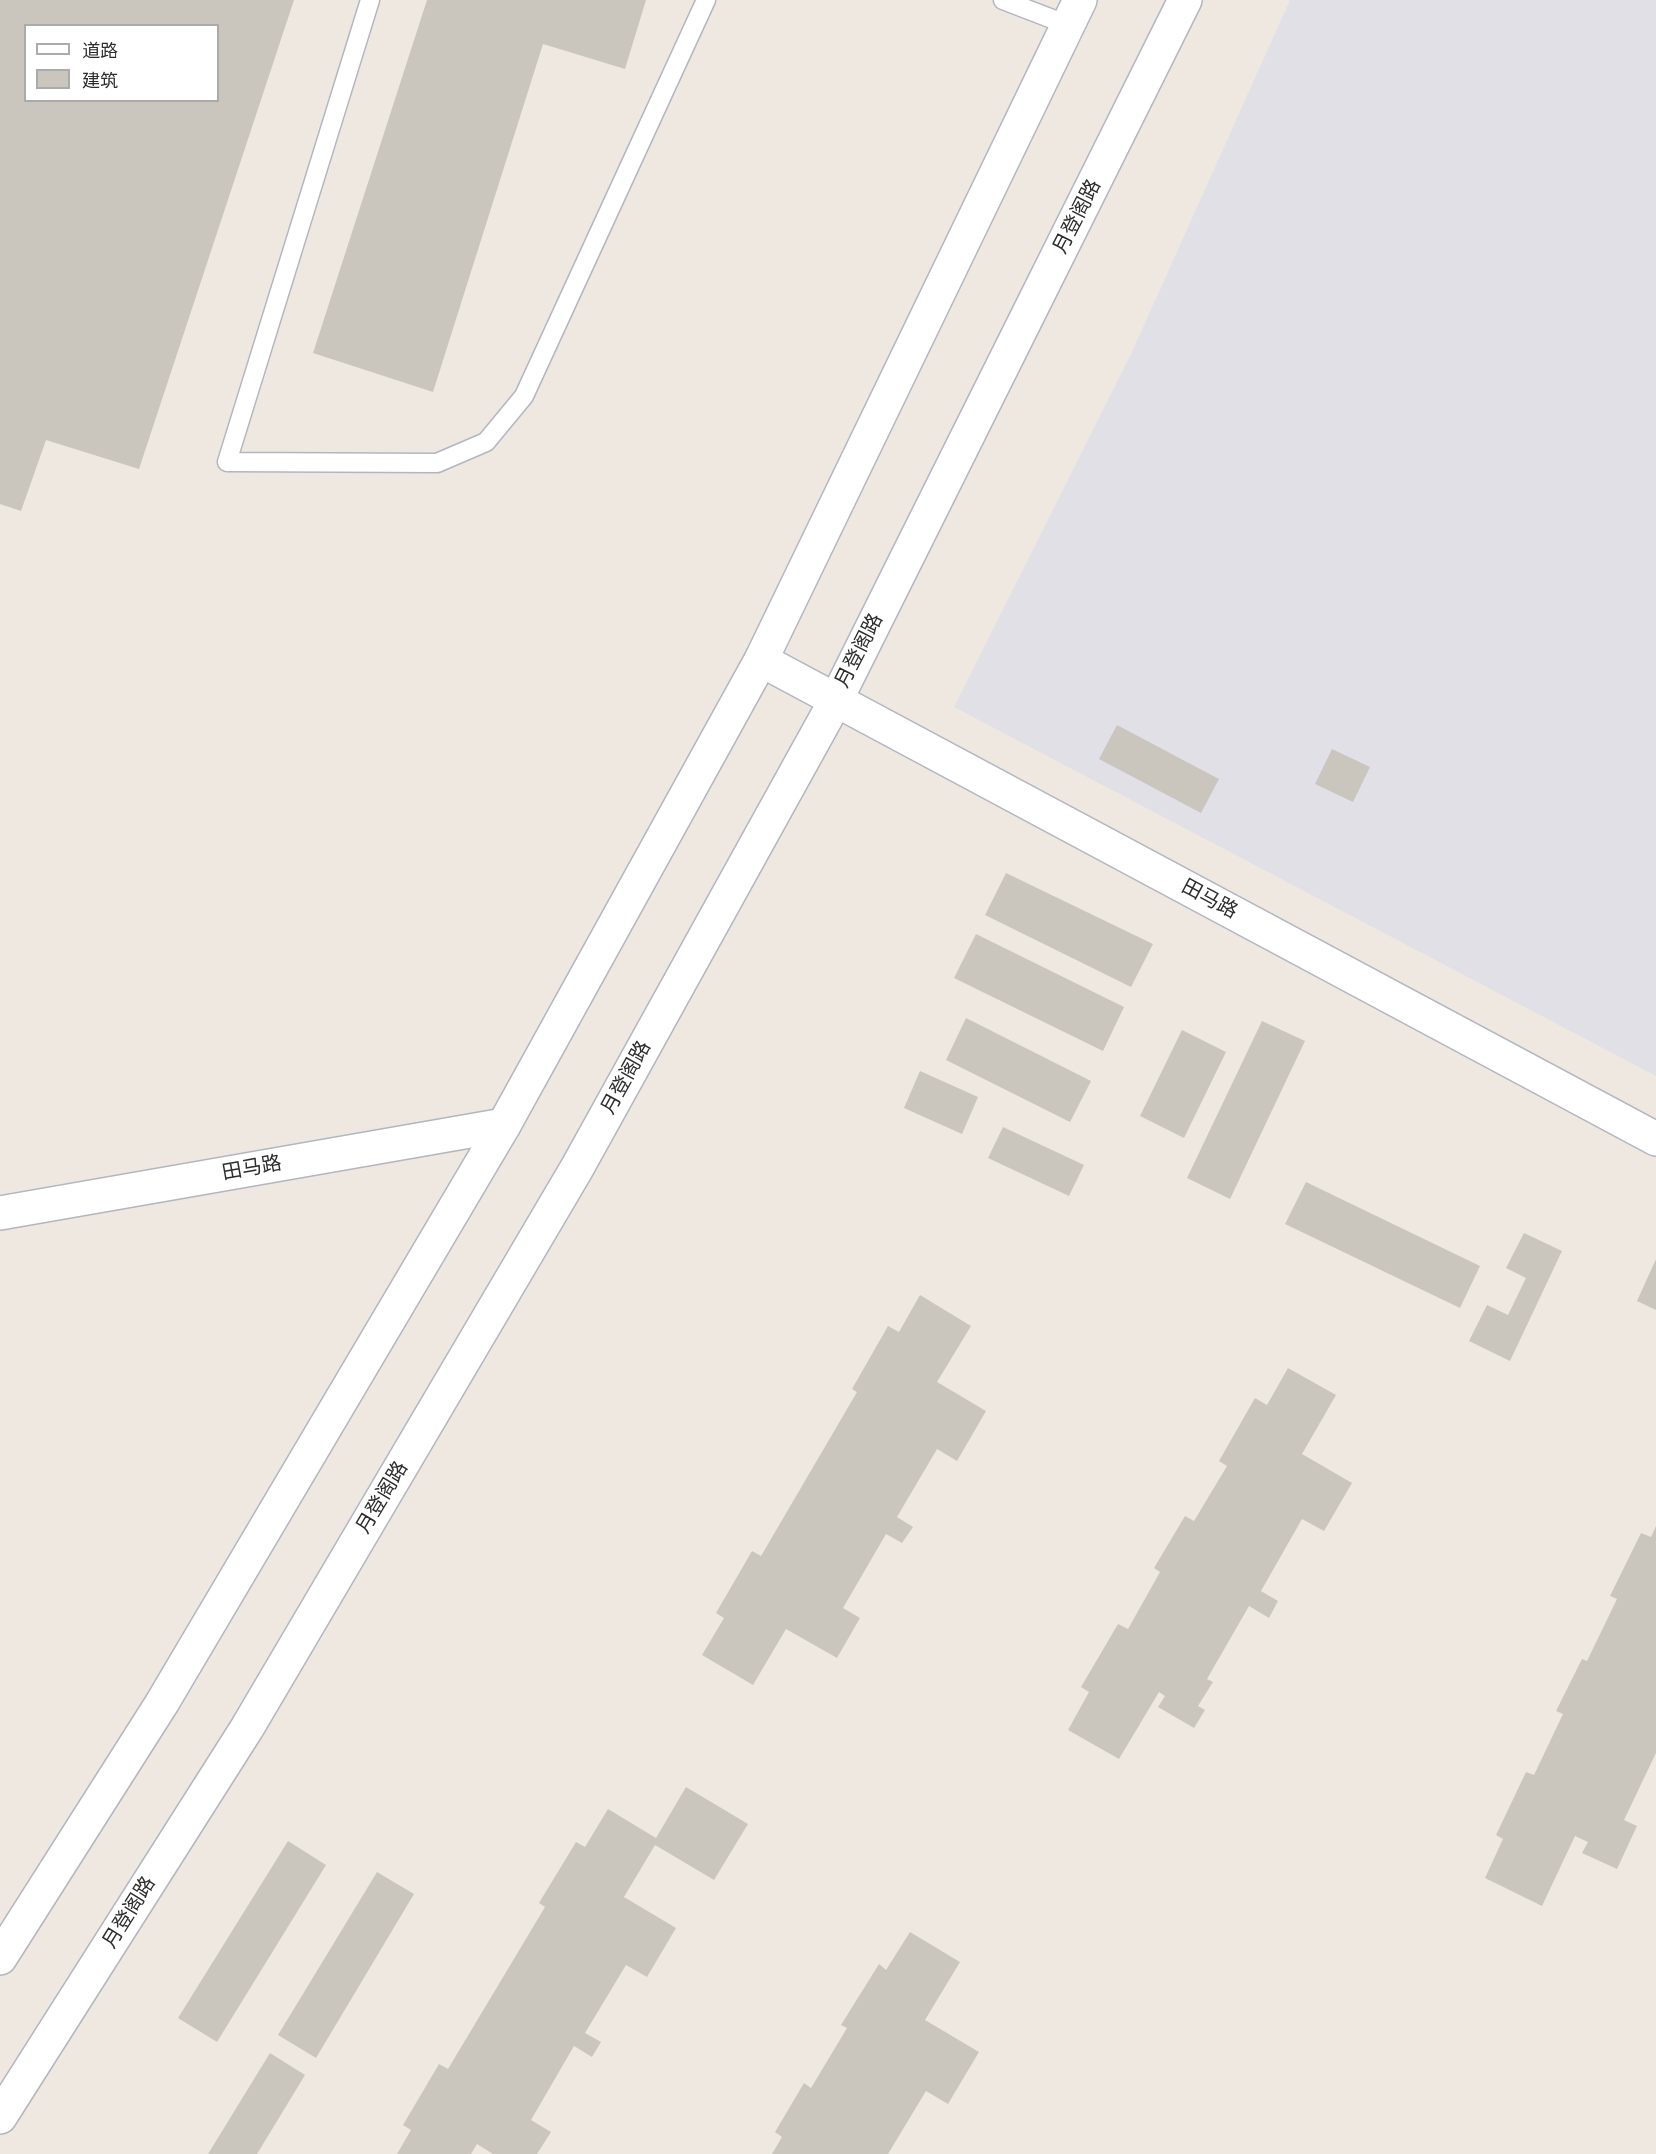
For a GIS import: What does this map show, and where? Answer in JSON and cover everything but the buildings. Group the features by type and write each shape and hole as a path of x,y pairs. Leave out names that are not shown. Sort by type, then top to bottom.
{"main road":[{"name":"月登阁路","path":"0,2117 247,1728 578,1168 836,700 1185,0"},
{"path":"0,1958 162,1703 504,1125 761,660 1074,13"},
{"name":"田马路","path":"761,660 1656,1139"},
{"name":"田马路","path":"0,1213 504,1125"}],"lane":[{"path":"370,0 227,462 437,463 486,442 524,396 706,0"},
{"path":"1003,0 1074,13"}],"shaded area":[{"path":"1290,0 1656,0 1656,1076 954,707 1132,352"}]}
